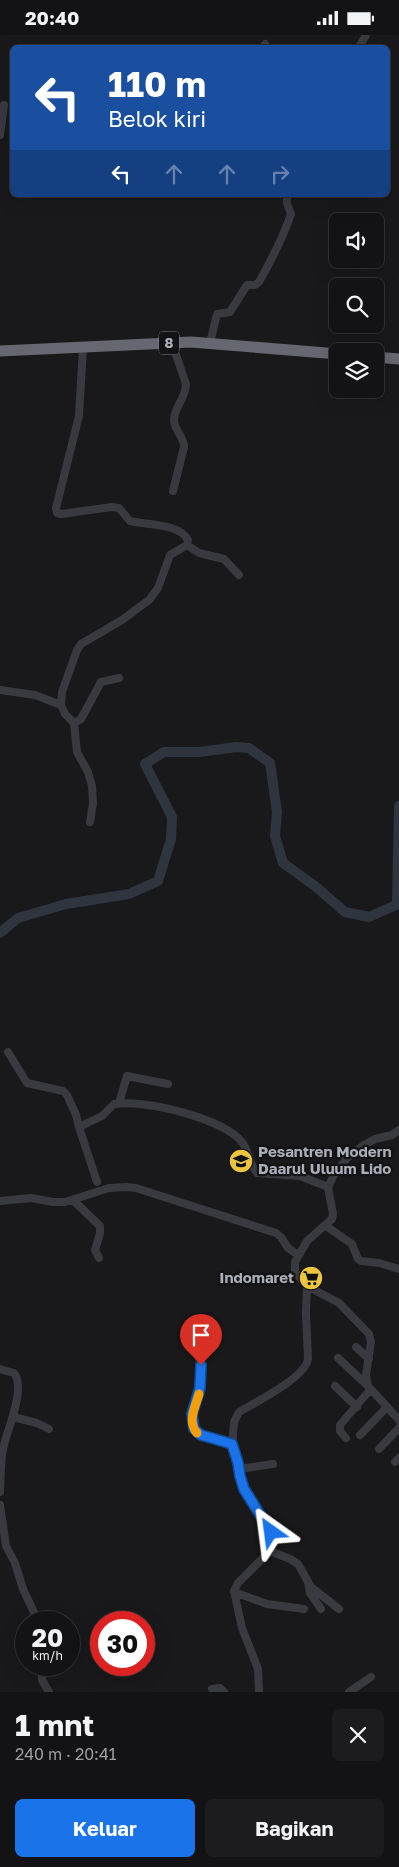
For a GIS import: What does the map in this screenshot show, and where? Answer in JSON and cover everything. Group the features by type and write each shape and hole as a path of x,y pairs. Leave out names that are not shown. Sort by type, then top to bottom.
{"highway":[{"name":"8","path":"0,351 210,343 329,353"},
{"path":"384,358 399,359"}],"street":[{"path":"0,135 4,105"},
{"path":"210,343 217,314 230,312 247,285 255,285 258,282 271,256 279,246 283,231 291,214 288,197"},
{"path":"172,343 186,384 186,390 174,420 175,426 184,442 184,447 173,491"},
{"path":"83,348 79,416 56,508 57,513 112,507 119,508 130,521 156,524 180,533 188,538 187,545"},
{"path":"187,545 199,553 224,559 239,575"},
{"path":"90,823 93,803 92,786 88,772 77,752 74,723 65,714 61,705 62,692 77,650 81,645 150,600 158,588 170,555 187,545"},
{"path":"74,723 81,719 100,683 119,678"},
{"path":"0,690 35,695 61,705"},
{"path":"8,1052 27,1083 58,1089 67,1095 76,1115 97,1182"},
{"path":"119,1103 126,1076 168,1085"},
{"path":"79,1127 99,1118 111,1105 119,1103 170,1109 223,1128 243,1143 257,1173 300,1176 328,1187"},
{"path":"369,1388 366,1379 371,1339 367,1331 335,1299 308,1285 295,1271 295,1261 312,1236 332,1219 333,1214 328,1187 336,1171 351,1155 373,1140 392,1135 399,1130"},
{"path":"0,1201 28,1197 57,1203 73,1200 109,1188 136,1188 276,1233 282,1237 288,1248 298,1255"},
{"path":"73,1200 100,1226 95,1250 99,1258"},
{"path":"326,1226 352,1244 358,1259 361,1261 379,1263 399,1269"},
{"path":"259,1692 258,1669 242,1628 234,1593 238,1583 270,1551 270,1530 245,1492 240,1480 238,1463 232,1444 234,1422 237,1413 291,1380 306,1366 308,1361 306,1313 308,1285"},
{"path":"356,1347 369,1359"},
{"path":"195,1351 202,1372 199,1394 192,1414 194,1429 201,1435 232,1444"},
{"path":"338,1357 399,1420"},
{"path":"0,1369 14,1373 17,1378 13,1417 4,1445 0,1492"},
{"path":"335,1385 357,1407"},
{"path":"346,1437 340,1431 340,1427 357,1407 369,1388"},
{"path":"360,1435 387,1407"},
{"path":"13,1417 37,1423 49,1429"},
{"path":"379,1449 399,1428"},
{"path":"239,1469 273,1464"},
{"path":"0,1505 6,1546 14,1560 23,1589 33,1611"},
{"path":"270,1551 298,1564 308,1582 310,1593 321,1609"},
{"path":"308,1582 317,1592 339,1609"},
{"path":"234,1593 267,1604 304,1609"},
{"path":"42,1676 49,1692"},
{"path":"349,1692 372,1677"},
{"path":"212,1689 220,1688 224,1692"}],"waterway":[{"path":"0,933 18,918 66,904 129,894 158,881 171,839 172,817 145,764 164,752 200,752 236,747 249,748 270,763 277,812 275,836 283,863 315,886 345,912 369,917 396,905 399,806"},
{"path":"396,905 399,908"}],"slow traffic":[{"path":"197,1433 194,1429 192,1418 199,1394"}],"place":[{"name":"Pesantren Modern Daarul Uluum Lido","path":"241,1161"},
{"name":"Indomaret","path":"311,1278"}],"route":[{"path":"201,1365 202,1379 192,1414 194,1429 198,1434 232,1444 238,1463 240,1480 247,1495 271,1532"}]}
